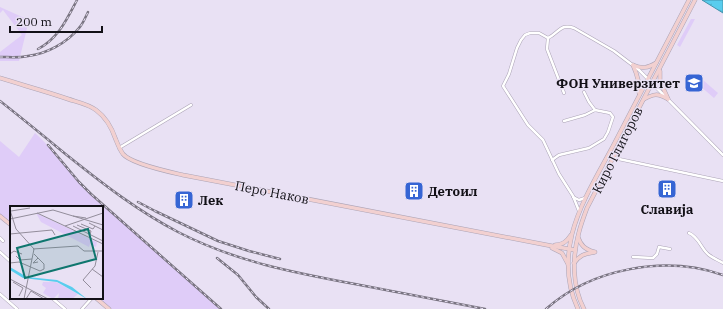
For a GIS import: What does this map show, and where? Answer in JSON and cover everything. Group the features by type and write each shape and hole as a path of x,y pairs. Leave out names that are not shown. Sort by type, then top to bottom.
{"street":[{"name":"Киро Глигоров","path":"578,309 570,286 569,266 572,234 580,211 689,0"},
{"name":"Киро Глигоров","path":"584,309 576,284 574,264 578,236 587,208 695,0"},
{"path":"548,38 553,36 561,28 569,26 614,51 648,78 723,154"},
{"path":"548,38 539,33 530,33 525,35 517,48 509,74 503,86 528,125 543,140 552,160 580,211"},
{"path":"548,38 547,49 564,93"},
{"path":"633,65 648,68 656,62"},
{"path":"633,65 640,88 637,100"},
{"path":"661,65 660,81 668,98"},
{"name":"Перо Наков","path":"0,78 90,106 104,116 109,123 122,154 130,160 173,173 575,250"},
{"path":"584,92 595,110"},
{"path":"643,100 653,94 668,98"},
{"path":"119,148 191,105"},
{"path":"552,160 559,155 589,148 604,139 610,128 612,115 610,113 595,110 585,115 564,120"},
{"path":"614,158 723,181"},
{"path":"572,196 579,200 586,198"},
{"path":"0,216 10,224"},
{"path":"548,245 562,244 572,234"},
{"path":"689,234 697,238 699,244 709,255 723,263"},
{"path":"574,264 582,255 595,252 583,247 578,236"},
{"path":"548,245 562,253 569,266"},
{"path":"633,257 653,258 657,254 659,247 670,249"},
{"path":"0,252 10,261"},
{"path":"0,294 17,309"},
{"path":"53,299 65,309"},
{"path":"82,309 91,299"},
{"path":"97,299 109,309"}],"shaded area":[{"path":"0,7 29,20 19,61 0,61 0,52 22,35 3,10 0,13"},
{"path":"691,19 695,19 680,47 677,45"},
{"path":"696,74 718,93 714,98 692,79"},
{"path":"35,133 91,194 221,309 109,309 97,299 103,299 103,206 10,206 10,224 0,216 0,141 19,157"}],"water":[{"path":"702,0 723,0 723,13"}],"railway":[{"path":"38,49 51,40 61,28 77,0"},
{"path":"0,57 35,55 56,47 82,25 88,12"},
{"path":"0,101 121,197 163,224 200,242 244,259 290,271 485,309"},
{"path":"48,145 91,194 221,309"},
{"path":"138,202 218,241 280,259"},
{"path":"217,258 238,275 256,297 269,309"},
{"path":"546,309 564,295 585,284 607,275 630,269 654,266 677,266 701,269 723,275"}],"place":[{"name":"ФОН Универзитет","path":"694,83"},
{"name":"Славија","path":"667,189"},
{"name":"Детоил","path":"414,191"},
{"name":"Лек","path":"184,200"}]}
